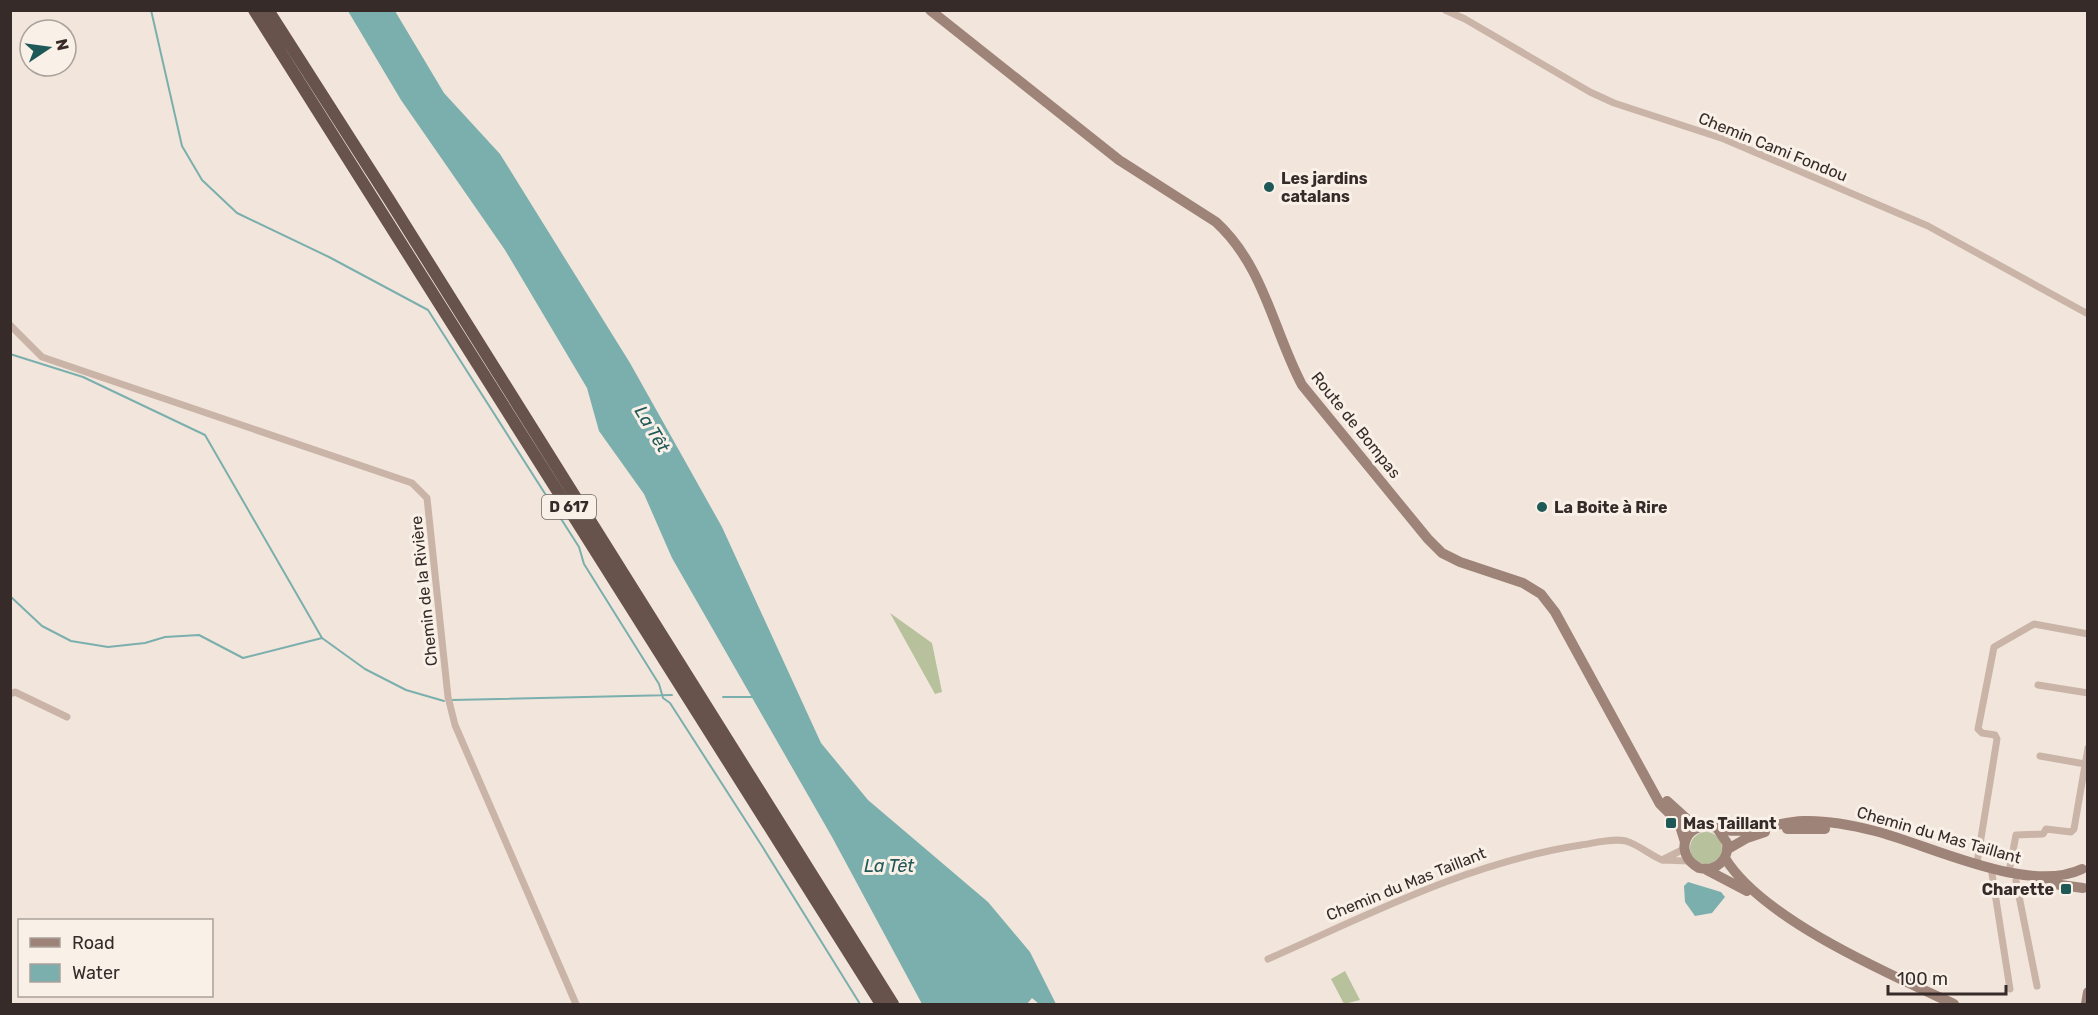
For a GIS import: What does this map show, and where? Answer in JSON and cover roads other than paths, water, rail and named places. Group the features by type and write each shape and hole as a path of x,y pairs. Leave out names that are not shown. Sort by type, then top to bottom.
{"highway":[{"name":"D 617","path":"254,10 881,1005"},
{"name":"D 617","path":"268,10 894,1005"}],"main road":[{"name":"Route de Bompas","path":"930,10 1119,160 1216,222 1228,233 1262,286 1290,362 1302,385 1428,539 1442,552 1460,562 1523,583 1541,594 1555,612 1641,770"},
{"path":"1641,770 1675,809 1688,820 1716,828 1725,837 1726,854 1734,874 1756,894"},
{"path":"1641,770 1660,804 1679,823 1689,861 1756,894 1839,949 1954,1005"},
{"name":"Chemin du Mas Taillant","path":"1716,828 1734,831 1805,820 1840,823 1877,831 2012,876 2085,891"},
{"path":"1684,846 1691,831 1703,826"},
{"name":"Chemin du Mas Taillant","path":"1726,854 1758,833 1786,829 1826,829 1871,837 1992,874 2056,878 2085,866"},
{"path":"1705,869 1716,867 1726,854"},
{"path":"2085,866 2085,891"},
{"path":"2086,1005 2088,992"}],"street":[{"name":"Chemin Cami Fondou","path":"1446,10 1590,92 1614,103 1724,139 1928,226 2088,314"},
{"name":"Chemin de la Rivière","path":"10,325 42,357 412,483 425,493 448,697 455,725 576,1005"},
{"path":"1977,863 1997,739 1995,735 1982,733 1978,729 1994,648 2034,624 2088,634"},
{"path":"2038,685 2088,693"},
{"path":"10,694 15,692 29,697 67,717"},
{"path":"2037,986 2012,876 2016,835 2043,834 2046,829 2071,832 2074,829 2088,748"},
{"path":"2040,756 2085,764"},
{"name":"Chemin du Mas Taillant","path":"1268,959 1432,886 1498,863 1569,847 1615,841 1636,845 1662,860"},
{"path":"1662,860 1684,846"},
{"path":"1662,860 1689,861"},
{"path":"1992,874 2010,989"}],"water":[{"name":"La Têt","path":"348,11 395,11 444,93 500,154 630,363 722,527 821,743 868,800 988,902 1030,952 1056,1004 1039,1004 1032,998 1027,1004 922,1004 832,837 672,558 644,494 599,431 587,388 505,250 401,100"},
{"path":"1688,882 1721,892 1725,897 1712,913 1695,916 1685,902 1684,886"}],"waterway":[{"path":"151,10 182,146 202,180 237,213 329,257 428,310 579,547 584,564 659,684 663,698 670,703 860,1004"},
{"path":"10,354 83,377 205,435 322,638 365,669 406,690 444,701"},
{"path":"10,596 42,626 71,641 108,647 145,643 165,637 199,635 243,658 322,638"},
{"path":"452,700 672,695"},
{"path":"723,697 753,697"}],"place":[{"name":"Les jardins catalans","path":"1269,187"},
{"name":"La Boite à Rire","path":"1542,507"},
{"name":"Mas Taillant","path":"1671,823"},
{"name":"Charette","path":"2066,889"}]}
